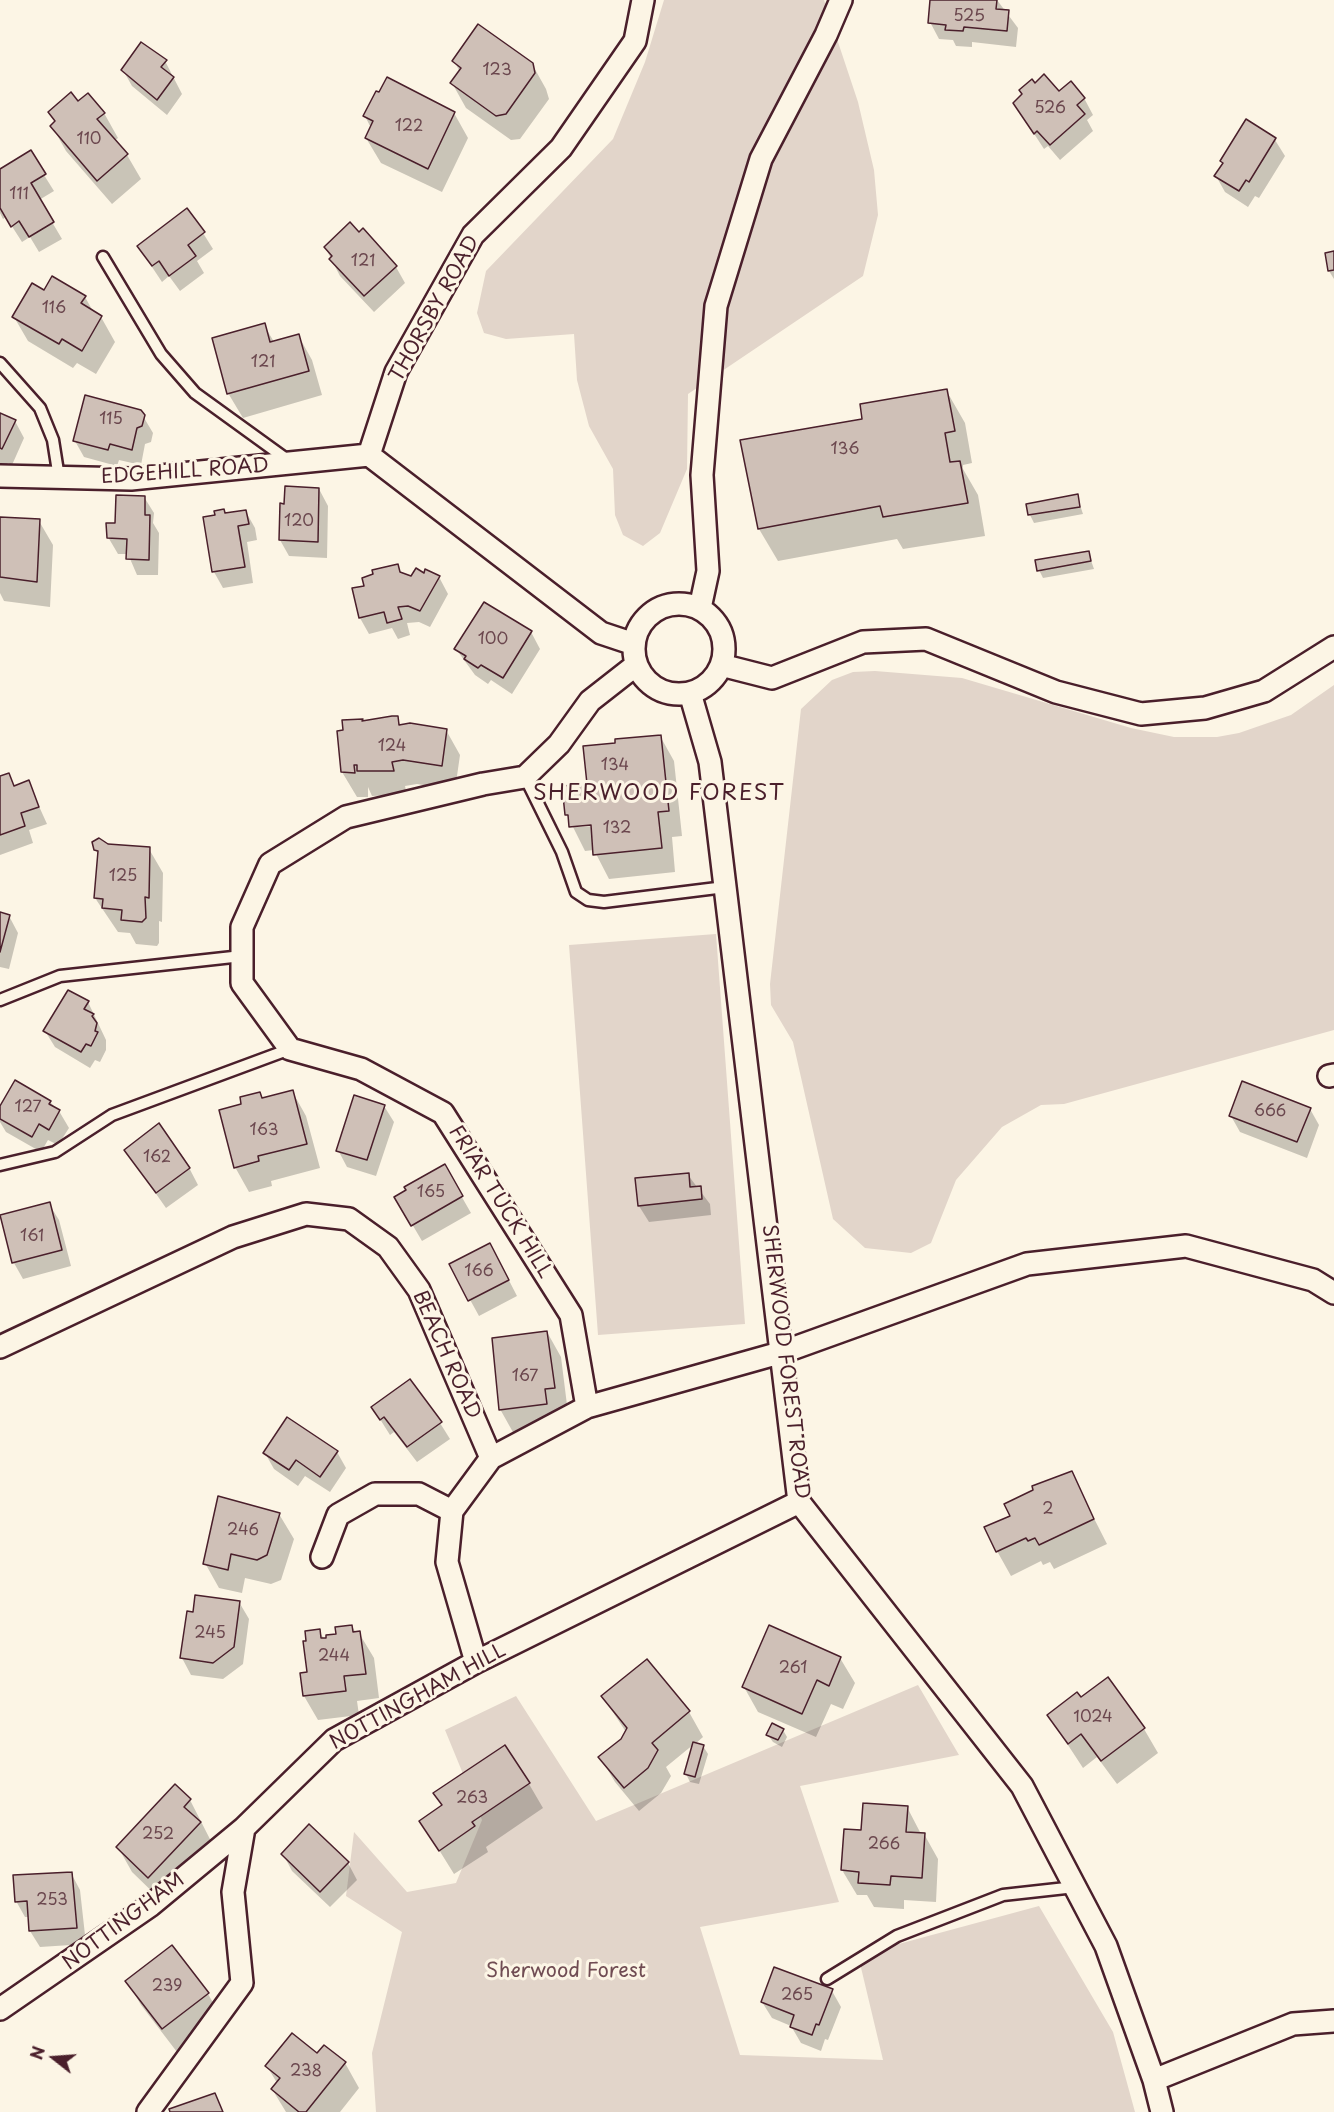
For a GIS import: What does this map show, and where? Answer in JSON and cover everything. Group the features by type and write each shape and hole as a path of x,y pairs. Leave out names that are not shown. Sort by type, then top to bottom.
{"street":[{"name":"THORSBY ROAD","path":"369,455 396,372 473,235 561,148 636,41 644,0"},
{"path":"700,608 708,571 702,475 716,306 761,159 826,35 841,0"},
{"name":"EDGEHILL ROAD","path":"0,476 131,479 369,455"},
{"path":"369,455 601,633 634,644"},
{"path":"679,603 700,608 716,623 724,644 721,665 709,683 690,693 668,693 649,683 636,665 634,644 641,623 657,608 679,603"},
{"path":"721,665 772,678 863,642 926,639 1056,692 1141,714 1205,708 1264,691 1334,647"},
{"path":"290,1049 242,983 242,927 270,864 346,817 483,784 525,777 559,744 590,701 636,665"},
{"name":"SHERWOOD FOREST ROAD","path":"690,693 710,762 800,1502 1022,1786 1106,1946 1154,2080 1162,2112"},
{"name":"FRIAR TUCK HILL","path":"290,1049 361,1069 443,1113 571,1315 587,1407"},
{"name":"BEACH ROAD","path":"0,1347 233,1237 306,1214 349,1219 388,1247 419,1290 491,1458"},
{"path":"476,1662 447,1562 452,1512 491,1458 587,1407 783,1352 1027,1264 1186,1246 1313,1280 1334,1293"},
{"path":"322,1557 338,1515 375,1494 419,1494 452,1512"},
{"name":"NOTTINGHAM HILL","path":"244,1828 334,1740 476,1662 800,1502"},
{"path":"148,2112 242,1983 233,1892 244,1828"},
{"name":"NOTTINGHAM","path":"0,2009 151,1905 244,1828"},
{"path":"1154,2080 1293,2024 1334,2022"}],"lane":[{"path":"103,257 161,354 195,393 294,464"},
{"path":"0,363 40,408 53,440 58,478"},
{"path":"525,777 562,852 576,891 588,900 604,902 725,887"},
{"path":"0,1000 60,976 242,956"},
{"path":"0,1165 55,1152 112,1115 290,1049"},
{"path":"827,1979 897,1936 1003,1895 1075,1887"}],"green space":[{"path":"664,0 824,0 858,102 874,170 878,215 863,276 688,394 687,469 660,533 643,546 623,535 615,515 613,469 589,426 577,380 574,334 506,339 484,333 477,313 486,271 613,139 645,62"},
{"name":"Sherwood Forest","path":"875,671 962,678 1131,728 1174,737 1217,737 1239,733 1291,715 1334,685 1334,1030 1064,1104 1041,1105 1002,1127 956,1180 931,1243 911,1253 865,1248 833,1219 793,1042 771,1005 770,984 801,709 832,680 853,672"},
{"path":"716,934 745,1324 598,1335 569,945"},
{"name":"Sherwood Forest","path":"918,1685 959,1755 800,1786 839,1902 700,1927 740,2055 883,2060 858,1955 1039,1906 1113,2032 1135,2112 376,2112 372,2053 402,1932 346,1896 354,1832 407,1892 456,1883 482,1820 445,1730 516,1696 596,1821"}],"building":[{"path":"930,0 997,0 996,9 1009,10 1007,31 964,27 963,31 945,30 946,25 928,23"},
{"path":"478,24 533,63 535,73 506,114 496,116 450,83 461,68 452,61"},
{"path":"141,42 167,60 161,67 174,77 157,100 121,70"},
{"path":"1044,74 1059,91 1071,81 1085,98 1077,105 1085,114 1050,145 1037,131 1034,134 1013,103 1022,94 1019,90 1032,79 1035,83"},
{"path":"387,77 455,112 428,169 365,138 373,121 363,116 376,91 379,92"},
{"path":"71,92 78,101 88,93 105,113 97,119 128,154 97,181 50,126 55,121 48,112"},
{"path":"1246,119 1276,138 1249,182 1246,180 1239,191 1214,176 1223,163 1220,161"},
{"path":"31,150 46,174 31,183 54,222 29,237 19,221 11,227 0,208 0,169"},
{"path":"187,208 205,232 188,245 196,256 169,276 159,261 152,266 137,246"},
{"path":"350,222 359,232 363,228 397,266 364,296 329,259 332,256 324,247"},
{"path":"1334,251 1334,270 1328,271 1325,253"},
{"path":"52,276 86,296 81,303 102,316 82,351 62,339 59,344 12,317 32,283 44,290"},
{"path":"265,323 270,342 299,334 309,371 227,394 212,338"},
{"path":"947,389 955,431 945,433 950,462 960,461 968,503 883,517 880,506 758,529 740,440 862,419 860,404"},
{"path":"85,395 141,410 145,415 142,426 137,428 132,450 110,444 108,450 73,441"},
{"path":"0,413 16,420 2,449 0,448"},
{"path":"285,486 319,488 318,542 279,540 280,503 284,504"},
{"path":"1078,494 1080,507 1028,515 1026,504"},
{"path":"116,495 145,496 145,515 150,515 149,560 126,559 127,539 107,538 106,523 115,523"},
{"path":"224,509 225,513 246,510 249,524 238,526 245,567 212,572 203,517 215,515 214,511"},
{"path":"0,517 40,519 37,582 0,577"},
{"path":"1089,551 1091,561 1037,571 1035,560"},
{"path":"398,564 400,572 411,576 416,568 424,573 425,569 440,576 420,611 408,606 398,607 402,619 387,623 384,612 359,618 352,588 364,586 362,578 373,574 372,570"},
{"path":"484,602 532,631 503,678 481,665 478,668 464,659 466,656 454,649"},
{"path":"398,716 399,725 410,723 447,729 442,766 403,760 392,762 394,771 357,771 357,765 354,765 355,773 341,772 337,731 343,730 342,720 363,719 362,721"},
{"path":"661,735 669,811 658,812 662,848 593,855 591,825 569,827 568,815 565,815 562,786 587,784 583,746 615,743 615,739"},
{"path":"9,773 14,786 29,780 39,807 21,813 25,826 0,835 0,776"},
{"path":"99,838 108,844 150,847 149,898 145,897 146,918 142,922 121,920 122,910 102,908 103,899 94,898 98,851 94,850 92,842"},
{"path":"0,912 10,915 0,952"},
{"path":"68,990 89,1001 84,1009 94,1014 92,1016 97,1023 95,1031 98,1032 91,1046 86,1044 81,1052 43,1031"},
{"path":"15,1080 51,1101 49,1104 60,1110 49,1130 39,1124 32,1137 0,1119 0,1106"},
{"path":"1242,1081 1311,1108 1297,1142 1229,1116"},
{"path":"293,1090 307,1144 258,1156 259,1161 234,1168 219,1110 241,1104 240,1097 260,1092 262,1098"},
{"path":"354,1095 385,1105 367,1160 336,1151"},
{"path":"159,1123 190,1168 156,1193 124,1150"},
{"path":"445,1164 463,1196 411,1226 394,1197 406,1190 404,1187"},
{"path":"689,1173 690,1187 701,1186 702,1199 638,1206 635,1178"},
{"path":"50,1202 62,1250 12,1263 0,1215"},
{"path":"490,1243 509,1280 468,1301 449,1264"},
{"path":"547,1331 555,1388 545,1389 547,1404 499,1410 492,1338"},
{"path":"410,1379 442,1422 407,1447 384,1417 380,1420 371,1407"},
{"path":"287,1417 338,1451 320,1477 296,1460 289,1470 263,1453"},
{"path":"1072,1471 1094,1519 1039,1545 1035,1538 1028,1541 1026,1538 996,1552 984,1527 1010,1516 1004,1504 1033,1490 1032,1486"},
{"path":"218,1496 280,1513 267,1555 257,1560 231,1554 228,1570 203,1564"},
{"path":"195,1595 240,1601 234,1647 213,1663 180,1658 187,1611 193,1612"},
{"path":"352,1625 353,1632 360,1631 366,1674 344,1676 346,1691 303,1696 300,1673 307,1672 303,1641 306,1641 305,1631 320,1629 321,1638 326,1638 326,1635 336,1634 335,1627"},
{"path":"769,1625 841,1657 829,1686 817,1680 802,1714 742,1687"},
{"path":"647,1659 690,1711 652,1743 658,1750 648,1768 624,1788 598,1757 621,1739 627,1728 601,1696"},
{"path":"1108,1677 1145,1728 1101,1761 1081,1734 1068,1744 1047,1715 1077,1692 1081,1697"},
{"path":"772,1723 784,1729 778,1740 766,1735"},
{"path":"693,1742 704,1745 695,1777 684,1774"},
{"path":"505,1745 530,1783 472,1822 475,1826 439,1851 419,1821 442,1805 433,1793"},
{"path":"175,1784 191,1799 184,1807 201,1822 148,1878 116,1847"},
{"path":"863,1803 908,1806 906,1832 925,1833 922,1878 891,1876 890,1885 858,1883 859,1872 841,1870 844,1829 861,1830"},
{"path":"309,1824 349,1862 320,1892 281,1854"},
{"path":"72,1872 77,1928 29,1931 27,1901 15,1902 13,1875"},
{"path":"172,1945 209,1993 162,2029 125,1981"},
{"path":"774,1967 833,1989 819,2025 816,2024 812,2035 790,2027 794,2015 761,2002"},
{"path":"292,2033 317,2053 324,2045 346,2062 306,2112 299,2112 271,2089 280,2078 265,2066"},
{"path":"215,2093 223,2112 170,2112 169,2109"}],"district":[{"name":"SHERWOOD FOREST","path":"659,794"}]}
